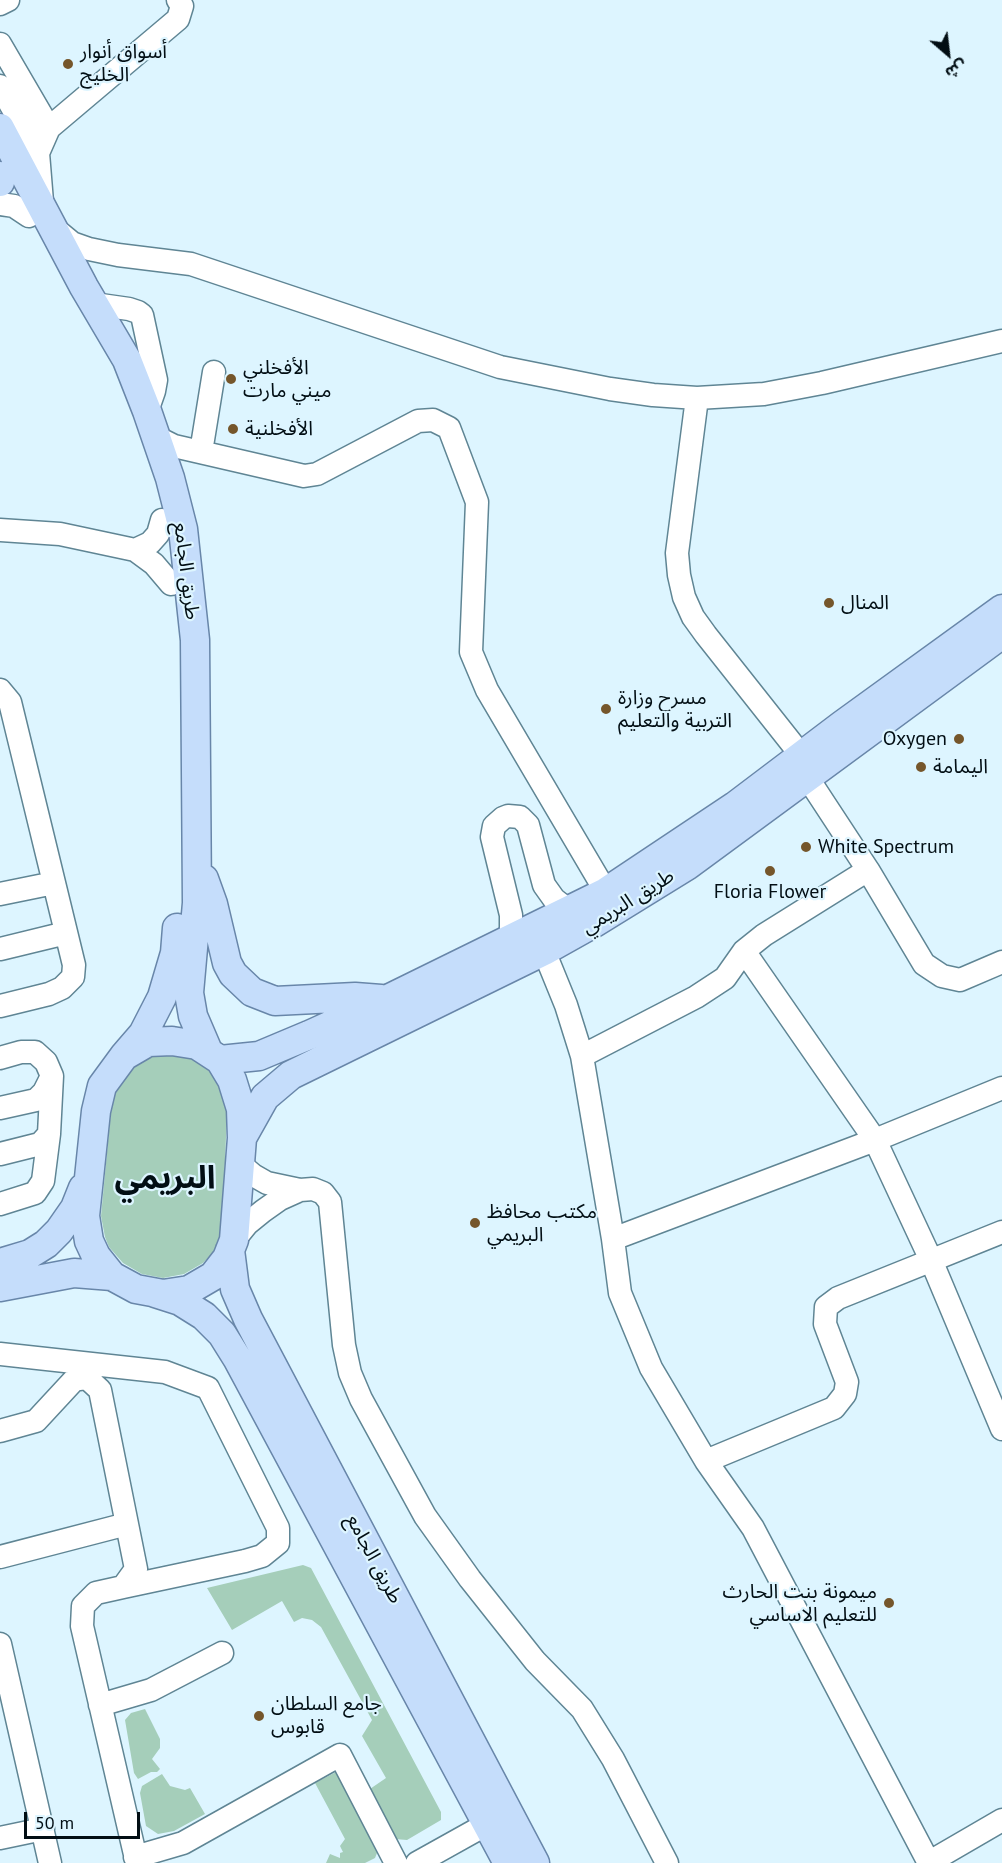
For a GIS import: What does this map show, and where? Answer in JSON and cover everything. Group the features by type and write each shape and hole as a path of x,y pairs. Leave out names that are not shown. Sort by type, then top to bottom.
{"main road":[{"name":"طريق الجامع","path":"0,128 111,367 143,447 162,520 177,641 179,902 175,953 162,997 152,1019 102,1086 96,1111 85,1216 89,1241 96,1256 112,1276 136,1289 180,1301 204,1316 222,1334 508,1863"},
{"name":"طريق الجامع","path":"0,163 42,217 127,360 170,478 183,530 195,640 197,903 189,993 193,1016 214,1056 232,1080 241,1109 241,1151 232,1245 235,1289 248,1319 535,1863"},
{"path":"0,176 0,182"},
{"name":"طريق البريمي","path":"241,1151 265,1097 291,1075 579,933 688,865 804,766 1002,609"},
{"name":"طريق البريمي","path":"214,1056 259,1056 386,1000 606,892 711,823 804,766 1002,634"},
{"path":"196,862 213,904 227,963 237,980 252,993 275,1001 355,997 386,1000"},
{"path":"124,1056 148,1042 172,1041 197,1045 214,1056"},
{"path":"0,1263 30,1254 46,1244 59,1231 75,1208 89,1174"},
{"path":"155,1293 180,1291 213,1276 227,1258 232,1245"},
{"path":"0,1287 74,1273 112,1276"}],"street":[{"path":"0,4 8,0"},
{"path":"38,153 49,128 178,19 182,6 178,0"},
{"path":"0,44 49,128"},
{"path":"0,86 38,153 42,217"},
{"path":"0,204 14,206 42,217 72,243 118,255 191,264 500,367 610,389 653,395 698,398 764,394 822,383 1002,341"},
{"path":"89,296 87,264 95,256 118,255"},
{"path":"170,478 182,465 201,452 214,372"},
{"path":"698,398 677,553 684,597 693,617 804,766 924,964 942,976 960,980 999,969"},
{"path":"152,424 174,446 304,476 317,474 417,421 433,420 449,428 477,502 471,652 487,690 606,892"},
{"path":"135,550 150,543 158,534 162,520"},
{"path":"0,530 60,534 135,550 154,564 171,584"},
{"path":"0,690 10,702 74,965 73,977 62,988 49,994 0,1006"},
{"path":"511,938 511,915 492,837 494,826 503,818 520,817 528,825 544,885 554,899 568,910"},
{"path":"582,1056 696,997 716,984 725,978 744,951 771,930 868,870"},
{"path":"0,894 54,883"},
{"path":"0,949 66,933"},
{"path":"544,951 566,1005 582,1056 614,1239 620,1293 651,1368 706,1461 753,1528 928,1863 1002,1820"},
{"path":"744,951 875,1140 931,1260 1002,1429"},
{"path":"0,1058 21,1052 35,1052 46,1062 52,1076 49,1134 43,1181 35,1193 0,1204"},
{"path":"0,1108 36,1100 44,1092 52,1076"},
{"path":"614,1239 875,1140 1002,1088"},
{"path":"0,1154 40,1144 49,1134"},
{"path":"241,1151 253,1175 267,1183 300,1190 313,1189 323,1193 330,1202 344,1345 350,1374 361,1399 425,1516 470,1579 535,1661 582,1709 613,1759 668,1863"},
{"path":"232,1245 247,1224 263,1211 280,1199 300,1190"},
{"path":"706,1461 834,1408 845,1394 847,1382 825,1324 826,1307 838,1298 1002,1232"},
{"path":"0,1354 88,1371 165,1372 208,1388 278,1528 278,1543 262,1556 96,1593 83,1606 81,1626 136,1860 183,1843 340,1755 396,1863"},
{"path":"0,1431 36,1421 74,1380 88,1371"},
{"path":"88,1371 100,1390 136,1569 123,1587"},
{"path":"0,1557 127,1524"},
{"path":"0,1644 50,1863"},
{"path":"100,1705 151,1690 222,1653"},
{"path":"417,1863 487,1824"},
{"path":"0,1838 43,1829"}],"green space":[{"path":"152,1053 194,1053 228,1088 222,1235 212,1254 203,1263 184,1274 163,1278 142,1274 123,1263 109,1247 101,1216 115,1089 133,1063"},
{"path":"303,1565 311,1568 441,1812 441,1820 407,1840 395,1839 367,1791 386,1778 362,1736 372,1720 321,1627 312,1620 302,1618 294,1622 282,1601 232,1630 207,1588"},
{"path":"145,1709 160,1739 160,1748 152,1759 160,1769 138,1779 134,1773 125,1720 131,1713"},
{"path":"338,1771 379,1848 375,1858 365,1863 326,1863 330,1854 340,1858 340,1853 343,1852 340,1846 345,1839 315,1783"},
{"path":"162,1774 170,1786 185,1790 190,1788 205,1814 174,1831 158,1834 146,1826 140,1793 142,1786"}],"place":[{"name":"أسواق أنوار الخليج","path":"68,64"},
{"name":"الأفخلني ميني مارت","path":"231,379"},
{"name":"الأفخلنية","path":"233,429"},
{"name":"المنال","path":"829,603"},
{"name":"مسرح وزارة التربية والتعليم","path":"606,709"},
{"name":"Oxygen","path":"959,739"},
{"name":"اليمامة","path":"921,767"},
{"name":"White Spectrum","path":"806,847"},
{"name":"Floria Flower","path":"770,871"},
{"name":"مكتب محافظ البريمي","path":"475,1223"},
{"name":"ميمونة بنت الحارث للتعليم الاساسي","path":"889,1603"},
{"name":"جامع السلطان قابوس","path":"259,1716"}],"district":[{"name":"البريمي","path":"165,1179"}]}
